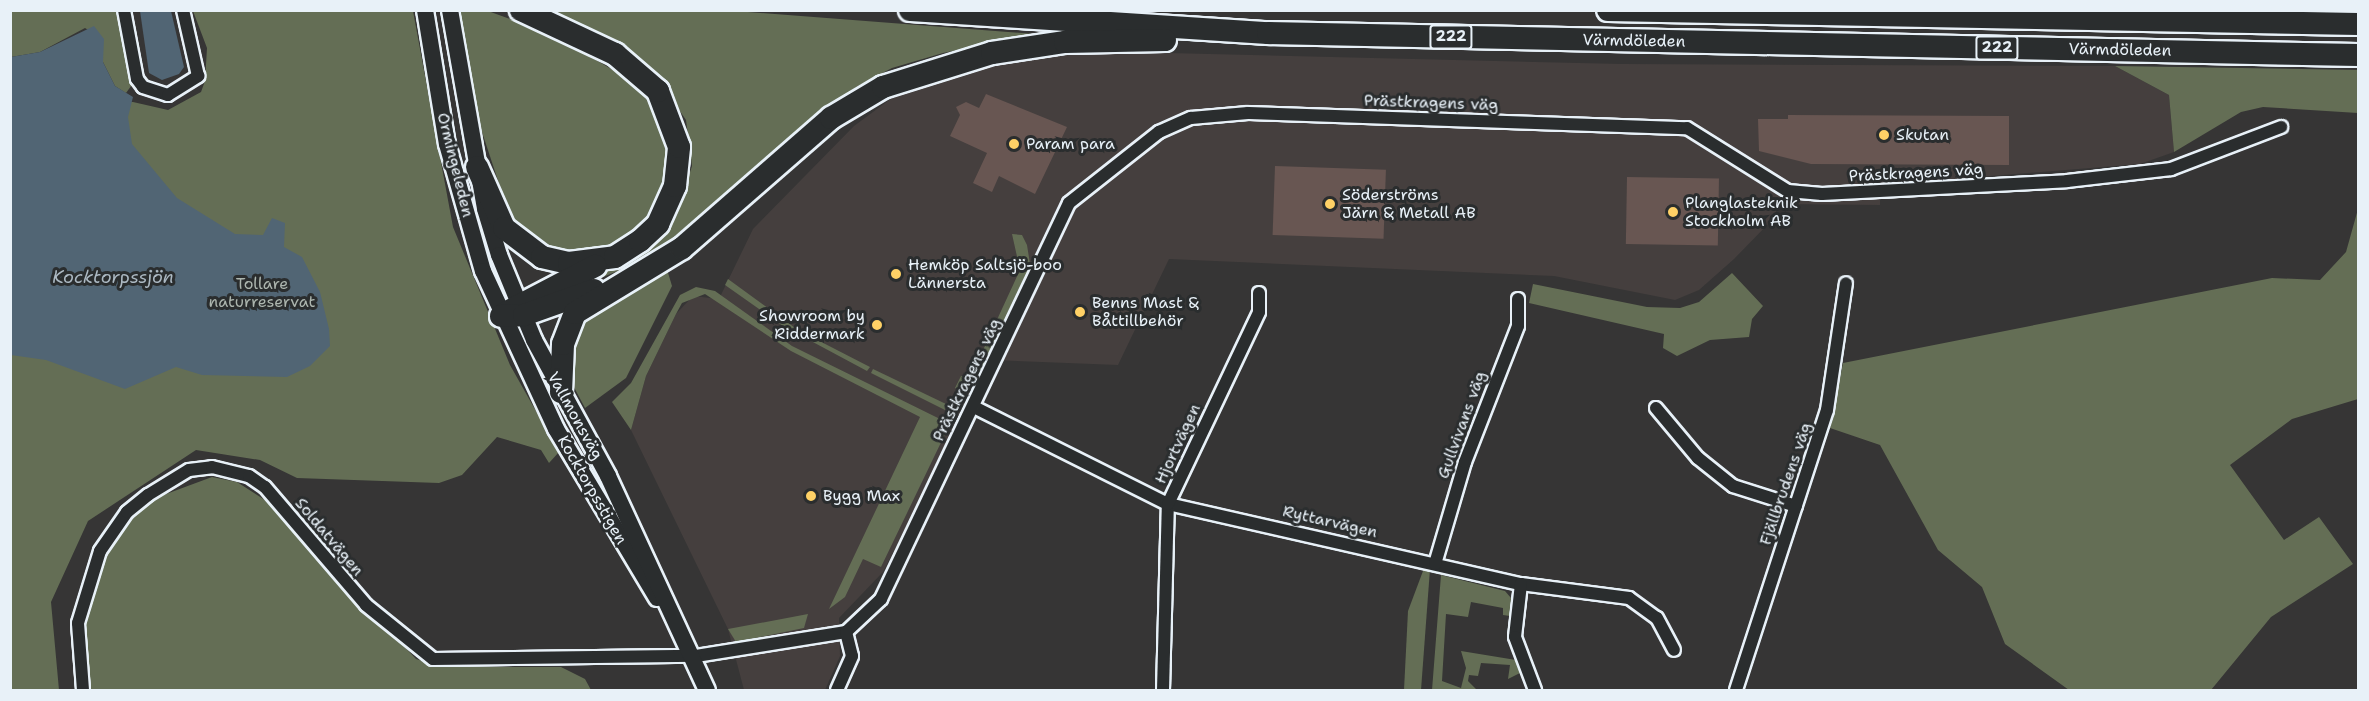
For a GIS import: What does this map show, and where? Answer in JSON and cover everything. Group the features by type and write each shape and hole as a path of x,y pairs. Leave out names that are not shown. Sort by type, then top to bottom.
{"highway":[{"path":"521,10 615,54 658,91 673,121 679,147 675,186 658,224 615,257 521,308"},
{"name":"Värmdöleden","path":"910,10 1268,33 2358,55"},
{"name":"Värmdöleden","path":"1608,10 2358,24"},
{"path":"561,392 563,344 570,319 600,294 638,274 730,209 831,118 913,73 1065,42 1268,33"},
{"path":"477,167 504,228 521,244 569,263 615,257"},
{"path":"501,316 638,274"}],"main road":[{"name":"Ormingeleden","path":"425,10 447,144 501,316"},
{"name":"Ormingeleden","path":"450,10 456,62 477,167"},
{"name":"Vallmonsväg","path":"477,167 485,209 521,308 561,392 696,656"},
{"name":"Kocktorpsstigen","path":"501,316 556,429 696,656"},
{"path":"696,656 707,690"}],"street":[{"path":"124,10 137,79 143,87 168,94 198,76 183,10"},
{"name":"Prästkragens väg","path":"846,632 881,599 1069,203 1159,132 1191,117 1248,113 1687,129 1788,191 1822,194 2067,181 2171,169 2281,127"},
{"name":"Fjällbrudens väg","path":"1736,690 1827,410 1846,283"},
{"name":"Hjortvägen","path":"1162,690 1168,504 1259,312 1259,293"},
{"name":"Gullvivans väg","path":"1435,564 1465,462 1518,326 1518,300"},
{"name":"Ryttarvägen","path":"974,407 1168,504 1521,584 1629,598 1657,618 1674,650"},
{"path":"1656,408 1698,458 1733,486 1796,506"},
{"name":"Soldatvägen","path":"83,690 78,623 100,551 127,512 148,495 189,470 212,467 238,472 265,488 366,605 427,656 450,661 696,656"},
{"path":"1521,584 1515,637 1535,690"},
{"path":"696,656 846,632 852,656 837,690"}],"shaded area":[{"path":"1084,51 1622,64 2115,66 2169,95 2174,152 2140,164 1880,185 1880,205 1778,204 1774,218 1734,259 1699,290 1675,300 1554,276 1169,259 1118,365 991,360 883,572 839,618 840,656 825,690 744,690 728,629 631,430 646,376 676,314 693,296 719,299 753,229 854,126 896,95 939,76 1019,57"}],"green space":[{"path":"11,11 119,11 134,82 126,93 115,86 103,62 103,39 85,28 40,52 11,57"},
{"name":"Tollare naturreservat","path":"193,11 413,11 453,227 510,365 559,452 549,463 541,450 497,437 462,475 439,483 297,478 260,460 196,450 88,521 51,602 59,690 11,690 11,108 133,102 168,110 201,92 205,81 207,48"},
{"path":"460,11 488,11 552,34 640,86 654,106 669,145 667,181 651,215 620,243 597,252 556,252 511,220 481,129"},
{"path":"547,11 735,11 1035,34 943,53 892,68 856,87 664,245 632,265 538,304 536,300 631,259 654,242 676,215 692,166 686,120 649,66 609,39"},
{"path":"2115,66 2358,70 2358,113 2263,107 2241,112 2174,152 2169,95"},
{"path":"2358,209 2358,399 2292,419 2230,465 2284,540 2319,517 2353,564 2271,617 2211,690 2069,690 2005,644 1982,587 1938,550 1880,445 1830,428 1843,363 2272,278 2320,280 2346,252"},
{"path":"1012,234 1022,235 1027,245 1031,270 978,379 959,390 955,388 961,376 971,376 1020,270"},
{"path":"666,266 672,286 626,378 585,408 568,376 576,320"},
{"path":"1732,273 1763,306 1752,319 1749,337 1710,340 1677,356 1663,348 1664,334 1529,303 1533,284 1647,307 1680,308 1699,302"},
{"path":"728,279 798,330 870,367 867,371 783,326 725,285"},
{"path":"696,287 715,291 792,346 938,418 947,430 881,567 863,559 845,597 829,609 920,417 791,351 705,294 682,303 676,314 646,376 631,430 612,402 631,383 680,295"},
{"path":"873,369 946,404 945,410 871,373"},
{"path":"212,477 237,482 268,502 416,659 442,667 561,667 585,679 591,690 90,690 83,630 103,556 130,515 150,500"},
{"path":"1430,569 1421,690 1404,690 1408,611 1423,571"},
{"path":"1441,575 1505,591 1511,598 1510,616 1503,615 1503,608 1471,602 1468,617 1446,614 1442,681 1461,688 1466,668 1461,651 1516,660 1520,673 1508,679 1510,665 1481,663 1478,676 1469,675 1468,681 1477,690 1432,690"},
{"path":"808,614 804,628 736,642 728,629"}],"water":[{"path":"140,11 171,11 184,67 179,74 162,80 149,73"},
{"name":"Kocktorpssjön","path":"94,26 104,39 103,62 115,86 133,97 128,117 132,144 177,198 235,234 263,235 272,218 285,223 284,247 302,257 320,292 329,329 330,346 310,366 287,377 202,375 176,367 125,389 46,360 11,355 11,57 40,52"}],"building":[{"name":"Param para","path":"986,94 1067,127 1035,194 999,176 992,192 973,183 987,153 950,136 960,115 956,107 966,102 979,108"},
{"name":"Skutan","path":"1788,115 2009,116 2009,165 1811,164 1759,151 1758,119 1788,119"},
{"name":"Söderströms Järn & Metall AB","path":"1275,166 1386,170 1384,239 1273,235"},
{"name":"Planglasteknik Stockholm AB","path":"1627,177 1719,179 1718,246 1626,244"}],"place":[{"name":"Skutan","path":"1884,135"},
{"name":"Param para","path":"1014,144"},
{"name":"Söderströms Järn & Metall AB","path":"1330,204"},
{"name":"Planglasteknik Stockholm AB","path":"1673,212"},
{"name":"Hemköp Saltsjö-boo Lännersta","path":"896,274"},
{"name":"Benns Mast & Båttillbehör","path":"1080,312"},
{"name":"Showroom by Riddermark","path":"877,325"},
{"name":"Bygg Max","path":"811,496"}]}
